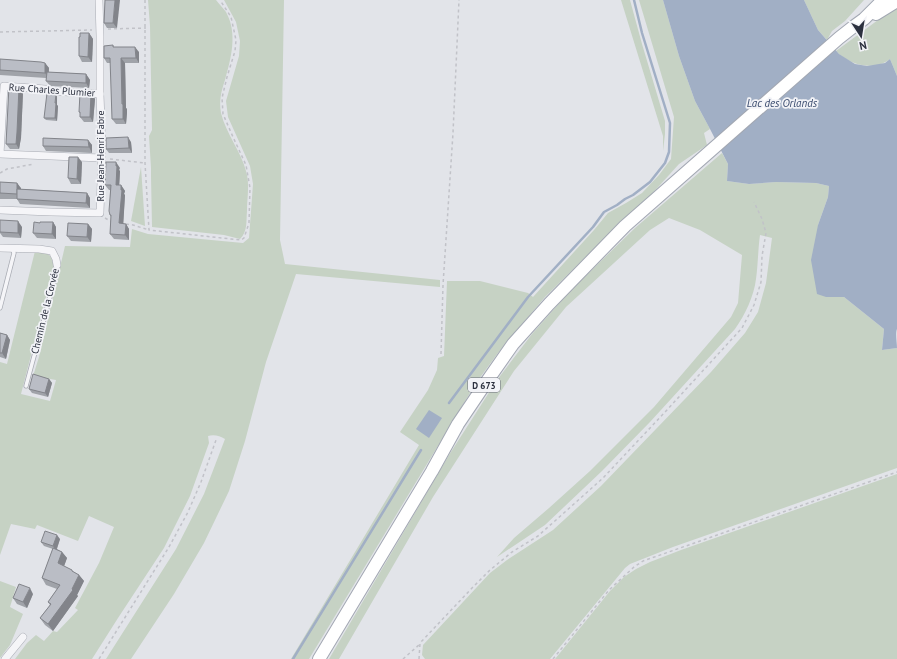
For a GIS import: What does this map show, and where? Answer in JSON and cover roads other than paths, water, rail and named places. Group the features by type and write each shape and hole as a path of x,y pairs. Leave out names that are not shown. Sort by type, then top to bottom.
{"main road":[{"name":"D 673","path":"853,27 872,0"},
{"name":"D 673","path":"319,659 429,477 458,424 513,344 549,304 625,226 839,38 864,19 883,0"},
{"path":"864,19 873,16 897,1"}],"street":[{"name":"Rue Jean-Henri Fabre","path":"0,210 100,213 102,158 99,0"},
{"name":"Rue Charles Plumier","path":"100,94 48,91 45,89 2,86 0,154 102,158"},
{"name":"Chemin de la Corvée","path":"0,248 52,251 57,265"},
{"path":"5,659 23,637"}],"lane":[{"path":"0,308 14,253 12,248"},
{"name":"Chemin de la Corvée","path":"26,386 55,278 57,265"}],"water":[{"name":"Lac des Orlands","path":"663,0 804,0 818,30 839,54 855,64 867,66 885,63 890,59 897,76 897,348 882,350 884,329 844,297 826,297 817,294 811,260 818,225 828,197 829,186 816,183 776,182 749,184 727,181 728,164 695,101 679,56"},
{"path":"429,410 442,418 429,438 416,429"}],"waterway":[{"path":"449,403 528,297 593,227 604,212 633,195 650,182 665,163 669,152 670,123 642,33 634,0"},
{"path":"293,659 421,450"}]}
